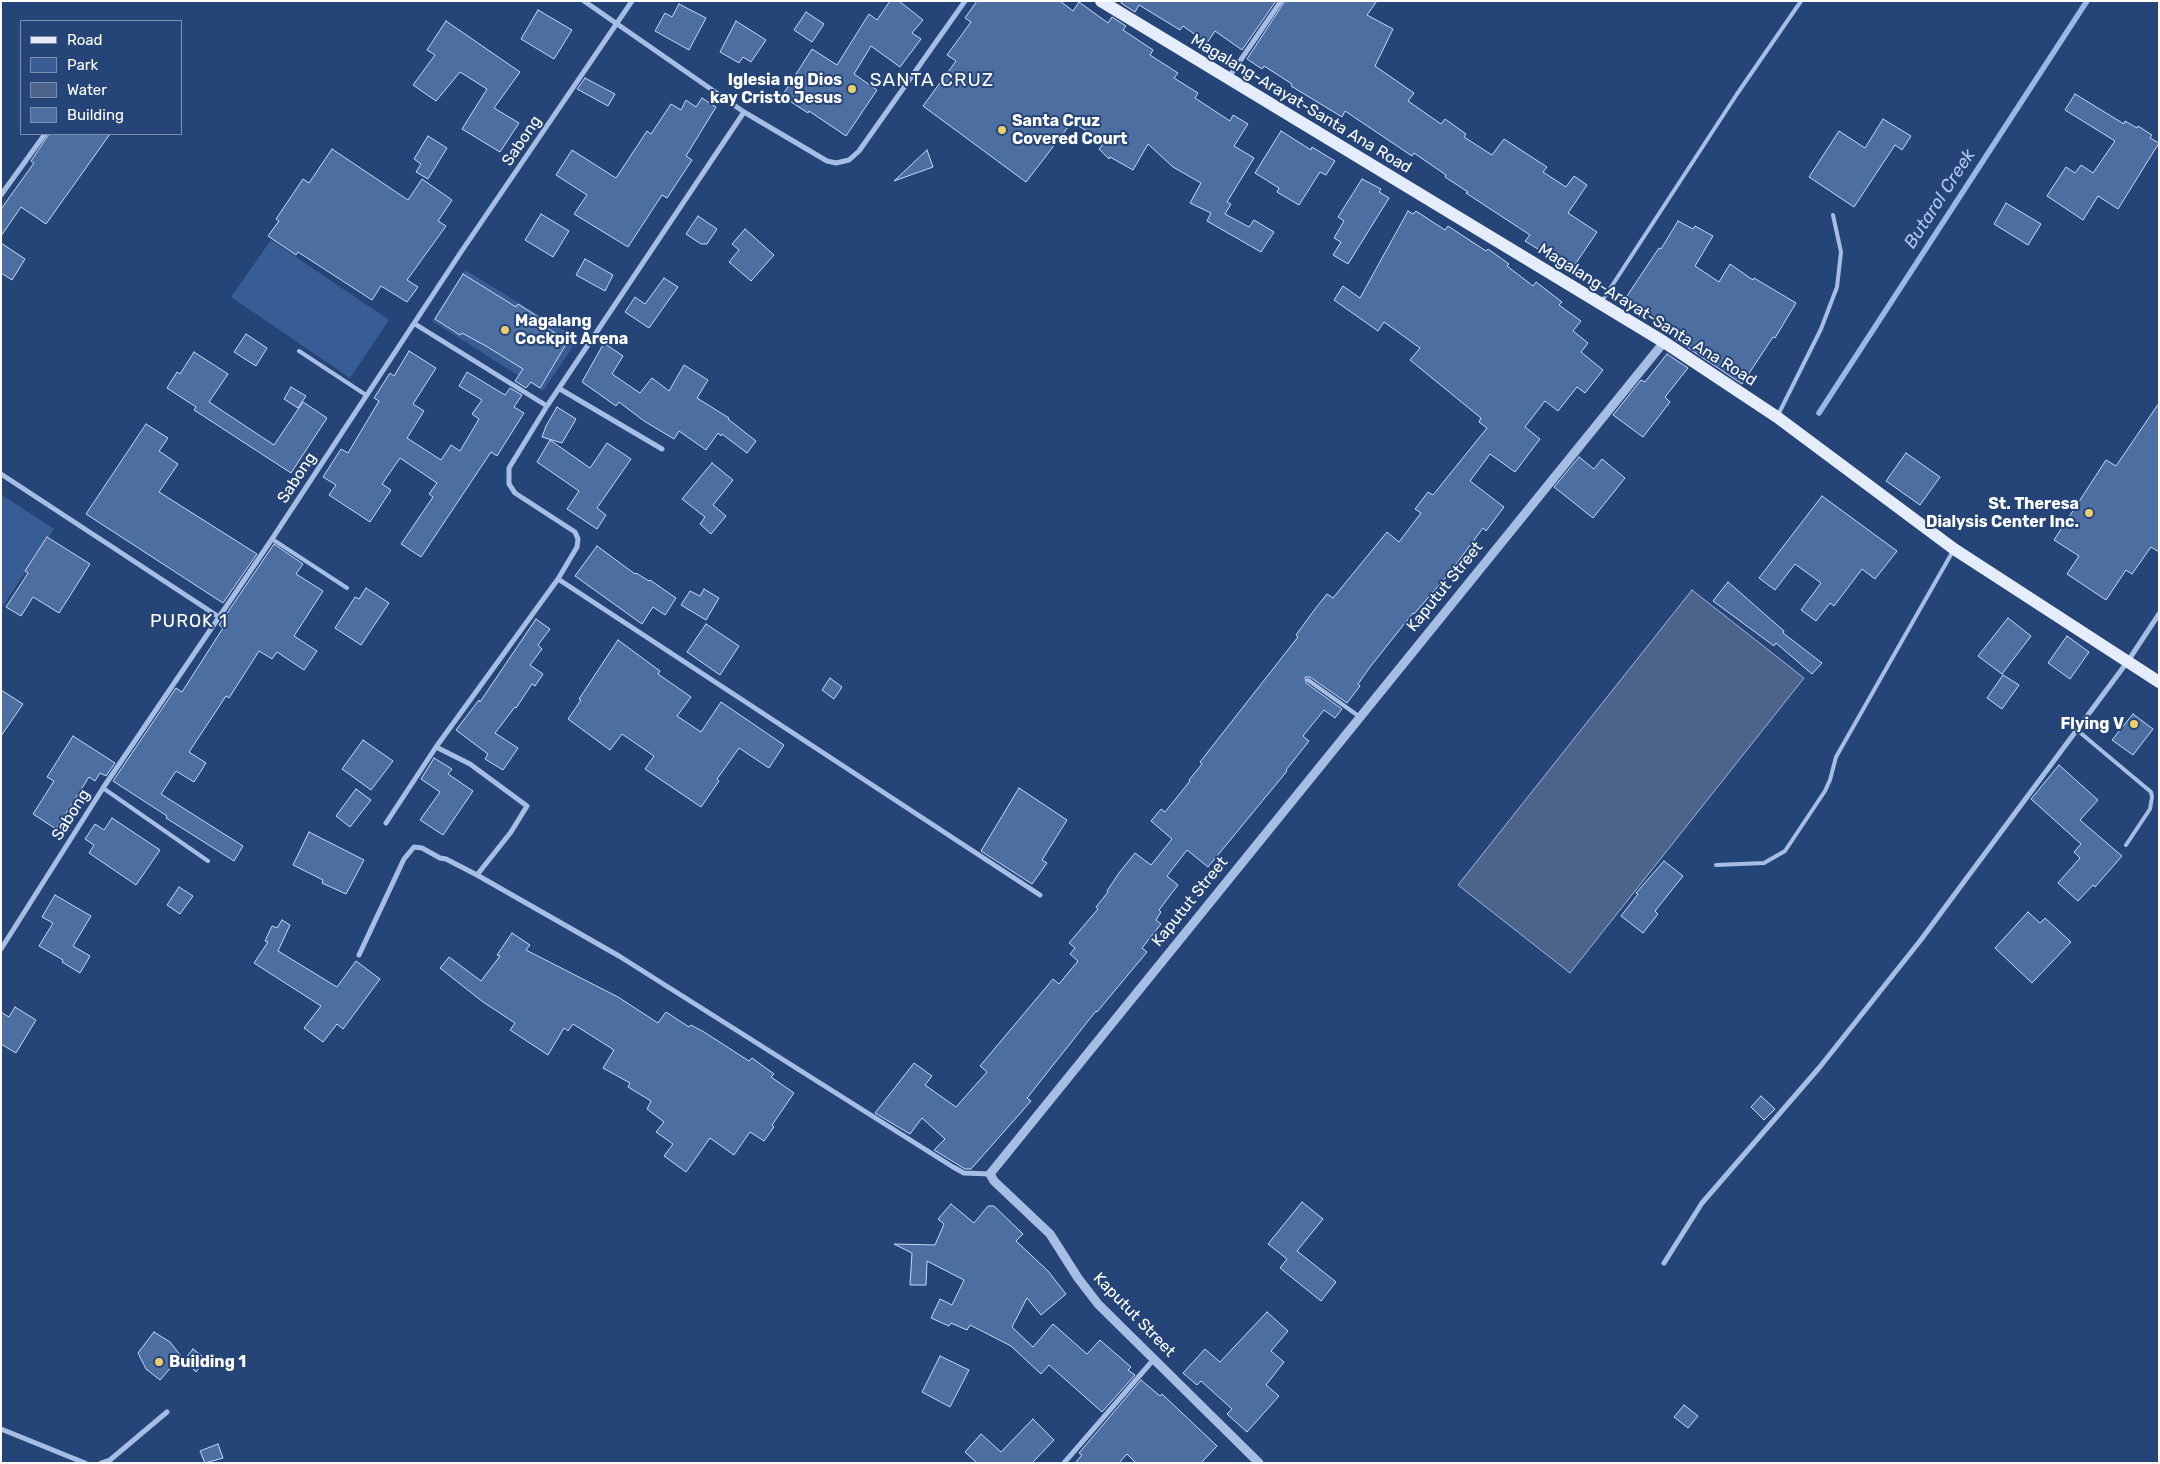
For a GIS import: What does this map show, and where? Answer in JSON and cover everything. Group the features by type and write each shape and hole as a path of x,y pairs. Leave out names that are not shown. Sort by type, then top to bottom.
{"main road":[{"name":"Magalang-Arayat-Santa Ana Road","path":"1101,1 1664,342 1777,417 1954,549 2159,682"}],"street":[{"path":"584,1 744,112 827,161 836,163 849,160 859,151 965,1"},
{"name":"Sabong","path":"1,949 102,788 219,618 467,243 632,1"},
{"path":"1228,78 1281,1"},
{"path":"386,823 436,747 558,579 577,547 578,539 575,532 516,493 509,484 509,468 547,406 744,112"},
{"path":"1,196 44,135"},
{"path":"414,324 547,406"},
{"name":"Kaputut Street","path":"1259,1463 1098,1304 1078,1278 1050,1234 994,1181 990,1174 1664,342"},
{"path":"560,388 662,449"},
{"path":"1,474 219,618"},
{"path":"558,579 1040,894"},
{"path":"1664,1263 1702,1202 1819,1068 1920,941 2128,661 2159,614"},
{"path":"436,747 470,764 527,806 511,832 477,876"},
{"path":"359,955 404,859 414,847 422,848 477,876 618,956 953,1167 964,1173 990,1174"},
{"path":"1064,1463 1154,1358"},
{"path":"101,1463 110,1460 166,1412"},
{"path":"1,1429 85,1463"}],"lane":[{"path":"1600,303 1737,94 1801,1"},
{"path":"1777,417 1821,329 1837,287 1841,252 1833,215"},
{"path":"299,350 366,395"},
{"path":"272,539 347,588"},
{"path":"1716,865 1764,863 1784,851 1825,791 1836,757 1954,549"},
{"path":"1308,680 1360,717"},
{"path":"2077,730 2151,792 2150,809 2126,845"},
{"path":"102,788 208,861"}],"green space":[{"path":"271,240 389,320 350,378 231,297"},
{"name":"Magalang Cockpit Arena","path":"465,270 578,339 543,391 432,321"},
{"path":"1,496 54,529 1,609"}],"water":[{"path":"1692,590 1804,678 1570,973 1458,885"}],"building":[{"path":"890,1 899,1 923,20 912,33 921,39 900,67 871,46 854,74 877,90 846,136 809,111 808,113 782,96 812,49 837,65 869,14 877,20"},
{"path":"977,1 1060,1 1073,11 1079,2 1108,23 1112,17 1126,26 1123,30 1153,50 1150,55 1178,73 1174,78 1198,93 1195,98 1230,121 1233,115 1248,124 1234,146 1254,158 1227,202 1231,204 1225,214 1249,227 1254,220 1274,232 1261,252 1207,221 1211,213 1190,203 1201,183 1173,167 1148,144 1133,170 1110,157 1109,159 1099,149 1105,142 1072,122 1026,182 923,106 956,61 947,55 971,22 965,18"},
{"path":"1122,1 1276,1 1242,50 1215,31 1207,43 1183,26 1180,30 1139,5 1135,12 1121,3"},
{"path":"1285,1 1377,1 1367,15 1393,29 1375,66 1414,93 1408,101 1441,124 1445,119 1466,134 1464,137 1492,155 1504,139 1547,167 1543,172 1566,187 1574,176 1587,185 1568,213 1597,232 1574,266 1549,250 1546,254 1525,241 1530,235 1466,193 1468,192 1414,153 1412,156 1345,111 1342,117 1291,86 1292,84 1264,66 1262,69 1247,59"},
{"path":"679,4 706,18 689,50 655,31 665,13 672,17"},
{"path":"538,10 572,30 554,59 521,39"},
{"path":"806,12 824,24 812,42 794,30"},
{"path":"446,21 520,72 494,108 519,123 500,152 462,129 487,89 460,72 436,101 413,85 435,55 427,50"},
{"path":"736,21 766,40 751,62 743,57 739,63 720,52"},
{"path":"585,78 615,94 608,106 577,89"},
{"path":"2075,94 2124,124 2125,121 2137,128 2138,126 2152,135 2150,138 2159,143 2118,209 2098,196 2083,220 2047,196 2066,167 2075,173 2081,165 2093,173 2115,141 2065,110"},
{"path":"702,98 716,107 686,156 692,160 667,198 662,195 628,247 574,214 587,195 556,175 572,150 616,178 647,131 651,134 671,104 681,110 686,100 696,107"},
{"path":"1883,119 1911,136 1902,150 1895,145 1854,207 1809,177 1839,131 1865,148"},
{"path":"1281,131 1311,150 1312,147 1335,161 1326,175 1320,172 1299,205 1277,192 1279,188 1255,173"},
{"path":"48,135 109,135 46,224 21,207 1,236 1,209 34,163 31,161"},
{"path":"428,136 447,148 428,179 416,172 421,164 414,159"},
{"path":"332,149 408,200 422,179 452,200 438,221 446,226 407,280 418,287 407,302 381,286 372,300 298,252 296,255 268,236 279,221 276,219 303,179 309,183"},
{"path":"927,150 933,167 894,181"},
{"path":"1362,179 1381,189 1379,192 1389,198 1348,264 1333,255 1341,242 1334,238 1344,221 1338,217"},
{"path":"2006,203 2041,224 2028,245 1994,224"},
{"path":"1408,211 1413,214 1416,211 1445,230 1448,226 1486,251 1488,249 1509,264 1507,266 1533,286 1536,282 1562,302 1559,305 1581,321 1573,331 1588,343 1581,352 1603,370 1585,393 1577,387 1558,411 1545,401 1525,427 1540,439 1515,472 1490,454 1470,481 1504,507 1486,531 1483,528 1448,575 1413,613 1370,667 1358,684 1360,686 1347,703 1310,677 1305,677 1306,683 1342,709 1335,718 1324,710 1303,736 1309,741 1287,771 1208,867 1187,850 1167,876 1178,885 1159,910 1161,912 1156,920 1161,924 1142,948 1147,952 1096,1011 1027,1098 1031,1101 971,1169 965,1169 934,1150 945,1139 922,1118 910,1134 875,1113 914,1063 932,1076 925,1085 956,1107 987,1072 980,1066 1053,979 1059,984 1078,961 1070,954 1075,948 1069,943 1098,909 1096,907 1135,853 1151,865 1172,839 1151,821 1161,809 1165,812 1190,781 1202,764 1200,762 1298,637 1296,635 1315,609 1327,594 1333,598 1387,532 1399,542 1421,513 1415,509 1428,492 1433,495 1487,428 1479,422 1481,418 1410,360 1420,348 1384,322 1378,331 1334,300 1343,286 1360,298"},
{"path":"541,214 569,231 553,257 525,240"},
{"path":"698,216 717,229 707,244 701,244 686,234"},
{"path":"1678,221 1693,229 1695,226 1713,236 1695,266 1719,282 1730,264 1753,280 1754,278 1796,303 1775,338 1773,337 1742,384 1676,340 1681,334 1625,299 1659,248 1661,249"},
{"path":"745,229 774,255 751,281 729,262 739,250 732,244"},
{"path":"1,243 25,259 12,280 1,273"},
{"path":"585,259 613,275 605,291 576,275"},
{"name":"Magalang Cockpit Arena","path":"463,274 516,307 518,304 549,324 547,328 568,341 540,388 531,382 526,388 515,381 523,369 486,346 462,333 460,335 435,319"},
{"path":"664,278 678,287 649,328 625,312 635,297 645,304"},
{"path":"246,334 267,348 256,366 234,352"},
{"path":"604,343 623,356 612,374 640,393 652,378 669,391 684,365 708,380 697,398 729,418 756,441 747,453 718,433 706,450 679,431 674,439 644,421 619,402 616,406 582,382"},
{"path":"409,351 436,368 413,404 424,411 407,438 441,460 451,445 460,451 479,419 472,414 482,400 459,386 467,372 505,395 510,388 522,395 514,407 524,413 497,456 491,452 421,557 401,544 433,497 429,494 437,483 400,458 382,484 391,490 370,522 329,495 336,485 323,477 341,449 348,453 379,401 374,398 390,373 394,376"},
{"path":"194,352 228,374 209,402 274,445 303,402 327,418 291,473 194,410 196,407 167,388 177,372 180,374"},
{"path":"1667,354 1688,368 1665,397 1670,402 1643,437 1613,415 1641,380 1645,382"},
{"path":"291,387 306,396 298,408 284,399"},
{"path":"2159,403 2159,552 2151,547 2132,574 2126,570 2106,600 2067,574 2079,556 2054,540 2106,460 2116,466"},
{"path":"557,407 576,419 562,443 542,437"},
{"path":"146,424 168,438 159,451 178,464 159,492 257,554 223,603 86,514"},
{"path":"550,440 590,468 607,443 631,459 597,508 606,515 597,529 567,509 579,491 537,462"},
{"path":"1906,453 1940,477 1920,505 1886,481"},
{"path":"1579,457 1594,469 1602,459 1625,478 1593,518 1554,487"},
{"path":"712,463 733,480 713,505 726,516 711,534 700,524 705,517 682,499"},
{"path":"1822,496 1897,551 1875,579 1862,569 1834,606 1830,603 1816,621 1801,610 1821,583 1795,564 1775,590 1759,578"},
{"path":"47,537 90,564 59,613 33,597 21,616 6,607 28,573 25,571"},
{"path":"274,544 303,564 296,574 323,591 294,636 317,651 304,670 277,652 272,659 259,651 229,698 226,696 189,752 206,763 194,782 176,771 161,794 243,846 234,861 166,818 167,816 113,781 176,688 182,692 223,628 219,625"},
{"path":"597,546 635,574 650,580 676,598 665,615 653,607 642,624 575,576"},
{"path":"1728,582 1784,631 1783,633 1822,663 1812,674 1776,643 1774,646 1713,601"},
{"path":"366,588 389,603 361,645 335,628 355,597 359,599"},
{"path":"704,589 719,598 706,620 681,605 690,591 700,596"},
{"path":"2008,618 2031,636 2002,674 1978,656"},
{"path":"536,619 550,629 538,645 542,649 530,665 543,674 535,686 532,684 516,708 495,733 518,748 503,770 485,759 488,754 456,730 479,700 480,702"},
{"path":"706,624 739,646 720,675 687,652"},
{"path":"2067,636 2089,652 2070,679 2048,663"},
{"path":"618,640 660,671 658,674 691,697 677,716 701,732 721,702 784,745 769,768 739,748 717,779 719,781 701,807 645,769 654,756 622,734 610,750 568,719"},
{"path":"2003,675 2019,685 2002,709 1987,698"},
{"path":"830,678 842,687 834,699 822,690"},
{"path":"1,690 23,704 1,736"},
{"path":"2133,714 2153,729 2133,755 2112,740"},
{"path":"73,736 115,763 106,776 100,773 95,781 89,777 56,829 33,814 54,781 47,777"},
{"path":"363,740 393,761 371,790 342,769"},
{"path":"434,758 452,769 448,774 473,791 443,835 420,820 440,792 421,779"},
{"path":"2059,765 2098,800 2080,820 2122,856 2095,887 2093,885 2078,901 2058,883 2080,858 2074,852 2081,844 2031,799"},
{"path":"1019,788 1067,820 1042,860 1047,863 1032,884 981,851"},
{"path":"356,789 371,800 350,827 336,816"},
{"path":"112,818 160,850 136,885 89,853 94,845 85,839 95,824 104,830"},
{"path":"309,832 364,860 346,894 322,883 323,880 293,865"},
{"path":"1664,861 1683,876 1655,911 1658,914 1643,933 1621,916 1638,894 1636,893"},
{"path":"179,887 193,896 180,914 167,905"},
{"path":"55,895 91,916 73,946 90,956 80,973 62,962 63,960 39,946 53,923 42,917"},
{"path":"2028,912 2040,923 2045,918 2071,942 2032,983 1995,948"},
{"path":"282,920 290,925 278,951 337,987 356,961 380,979 343,1029 337,1024 323,1042 304,1028 321,1006 254,963 268,942 265,941 272,926 277,928"},
{"path":"512,933 530,945 526,950 618,997 658,1023 666,1012 689,1027 691,1025 704,1032 749,1061 752,1058 774,1074 771,1077 794,1093 772,1125 774,1127 764,1141 750,1132 734,1155 710,1138 686,1172 664,1156 673,1144 656,1132 664,1122 647,1109 651,1101 628,1087 630,1083 603,1068 614,1050 573,1024 568,1031 564,1028 548,1055 510,1030 515,1023 483,1002 440,968 449,957 481,981 500,956 497,955"},
{"path":"15,1007 36,1020 16,1053 1,1044 1,1012 9,1017"},
{"path":"1761,1096 1775,1109 1764,1120 1751,1107"},
{"path":"1302,1202 1323,1219 1297,1251 1336,1282 1321,1301 1280,1268 1287,1259 1268,1244"},
{"path":"951,1204 974,1223 988,1206 994,1206 1023,1234 1016,1241 1048,1271 1066,1294 1041,1315 1027,1298 1012,1327 1033,1347 1053,1324 1087,1354 1100,1340 1131,1367 1128,1370 1135,1375 1102,1412 1049,1365 1041,1374 1011,1346 970,1325 967,1330 951,1323 949,1326 931,1318 940,1299 952,1305 964,1280 927,1261 926,1285 910,1285 912,1253 894,1244 935,1245 944,1224 938,1219"},
{"path":"1267,1312 1288,1331 1271,1351 1284,1362 1266,1385 1279,1396 1247,1432 1227,1414 1232,1409 1201,1381 1197,1385 1183,1373 1205,1349 1220,1362"},
{"name":"Building 1","path":"154,1332 170,1342 181,1356 160,1380 146,1369 138,1353"},
{"path":"193,1349 206,1359 196,1372 184,1360"},
{"path":"940,1356 969,1370 950,1407 922,1392"},
{"path":"1141,1380 1160,1396 1162,1394 1217,1446 1201,1463 1136,1463 1127,1454 1119,1463 1075,1463 1082,1455 1079,1453"},
{"path":"1684,1405 1698,1416 1688,1428 1674,1417"},
{"path":"1033,1419 1054,1440 1032,1463 977,1463 965,1452 981,1434 1001,1452"},
{"path":"218,1444 223,1458 205,1463 200,1451"}],"waterway":[{"name":"Butarol Creek","path":"1819,413 2087,1"}],"place":[{"name":"Iglesia ng Dios kay Cristo Jesus","path":"852,89"},
{"name":"Santa Cruz Covered Court","path":"1002,130"},
{"name":"Magalang Cockpit Arena","path":"505,330"},
{"name":"St. Theresa Dialysis Center Inc.","path":"2089,513"},
{"name":"Flying V","path":"2134,724"},
{"name":"Building 1","path":"159,1362"}],"district":[{"name":"SANTA CRUZ","path":"932,81"},
{"name":"PUROK 1","path":"189,622"}]}
